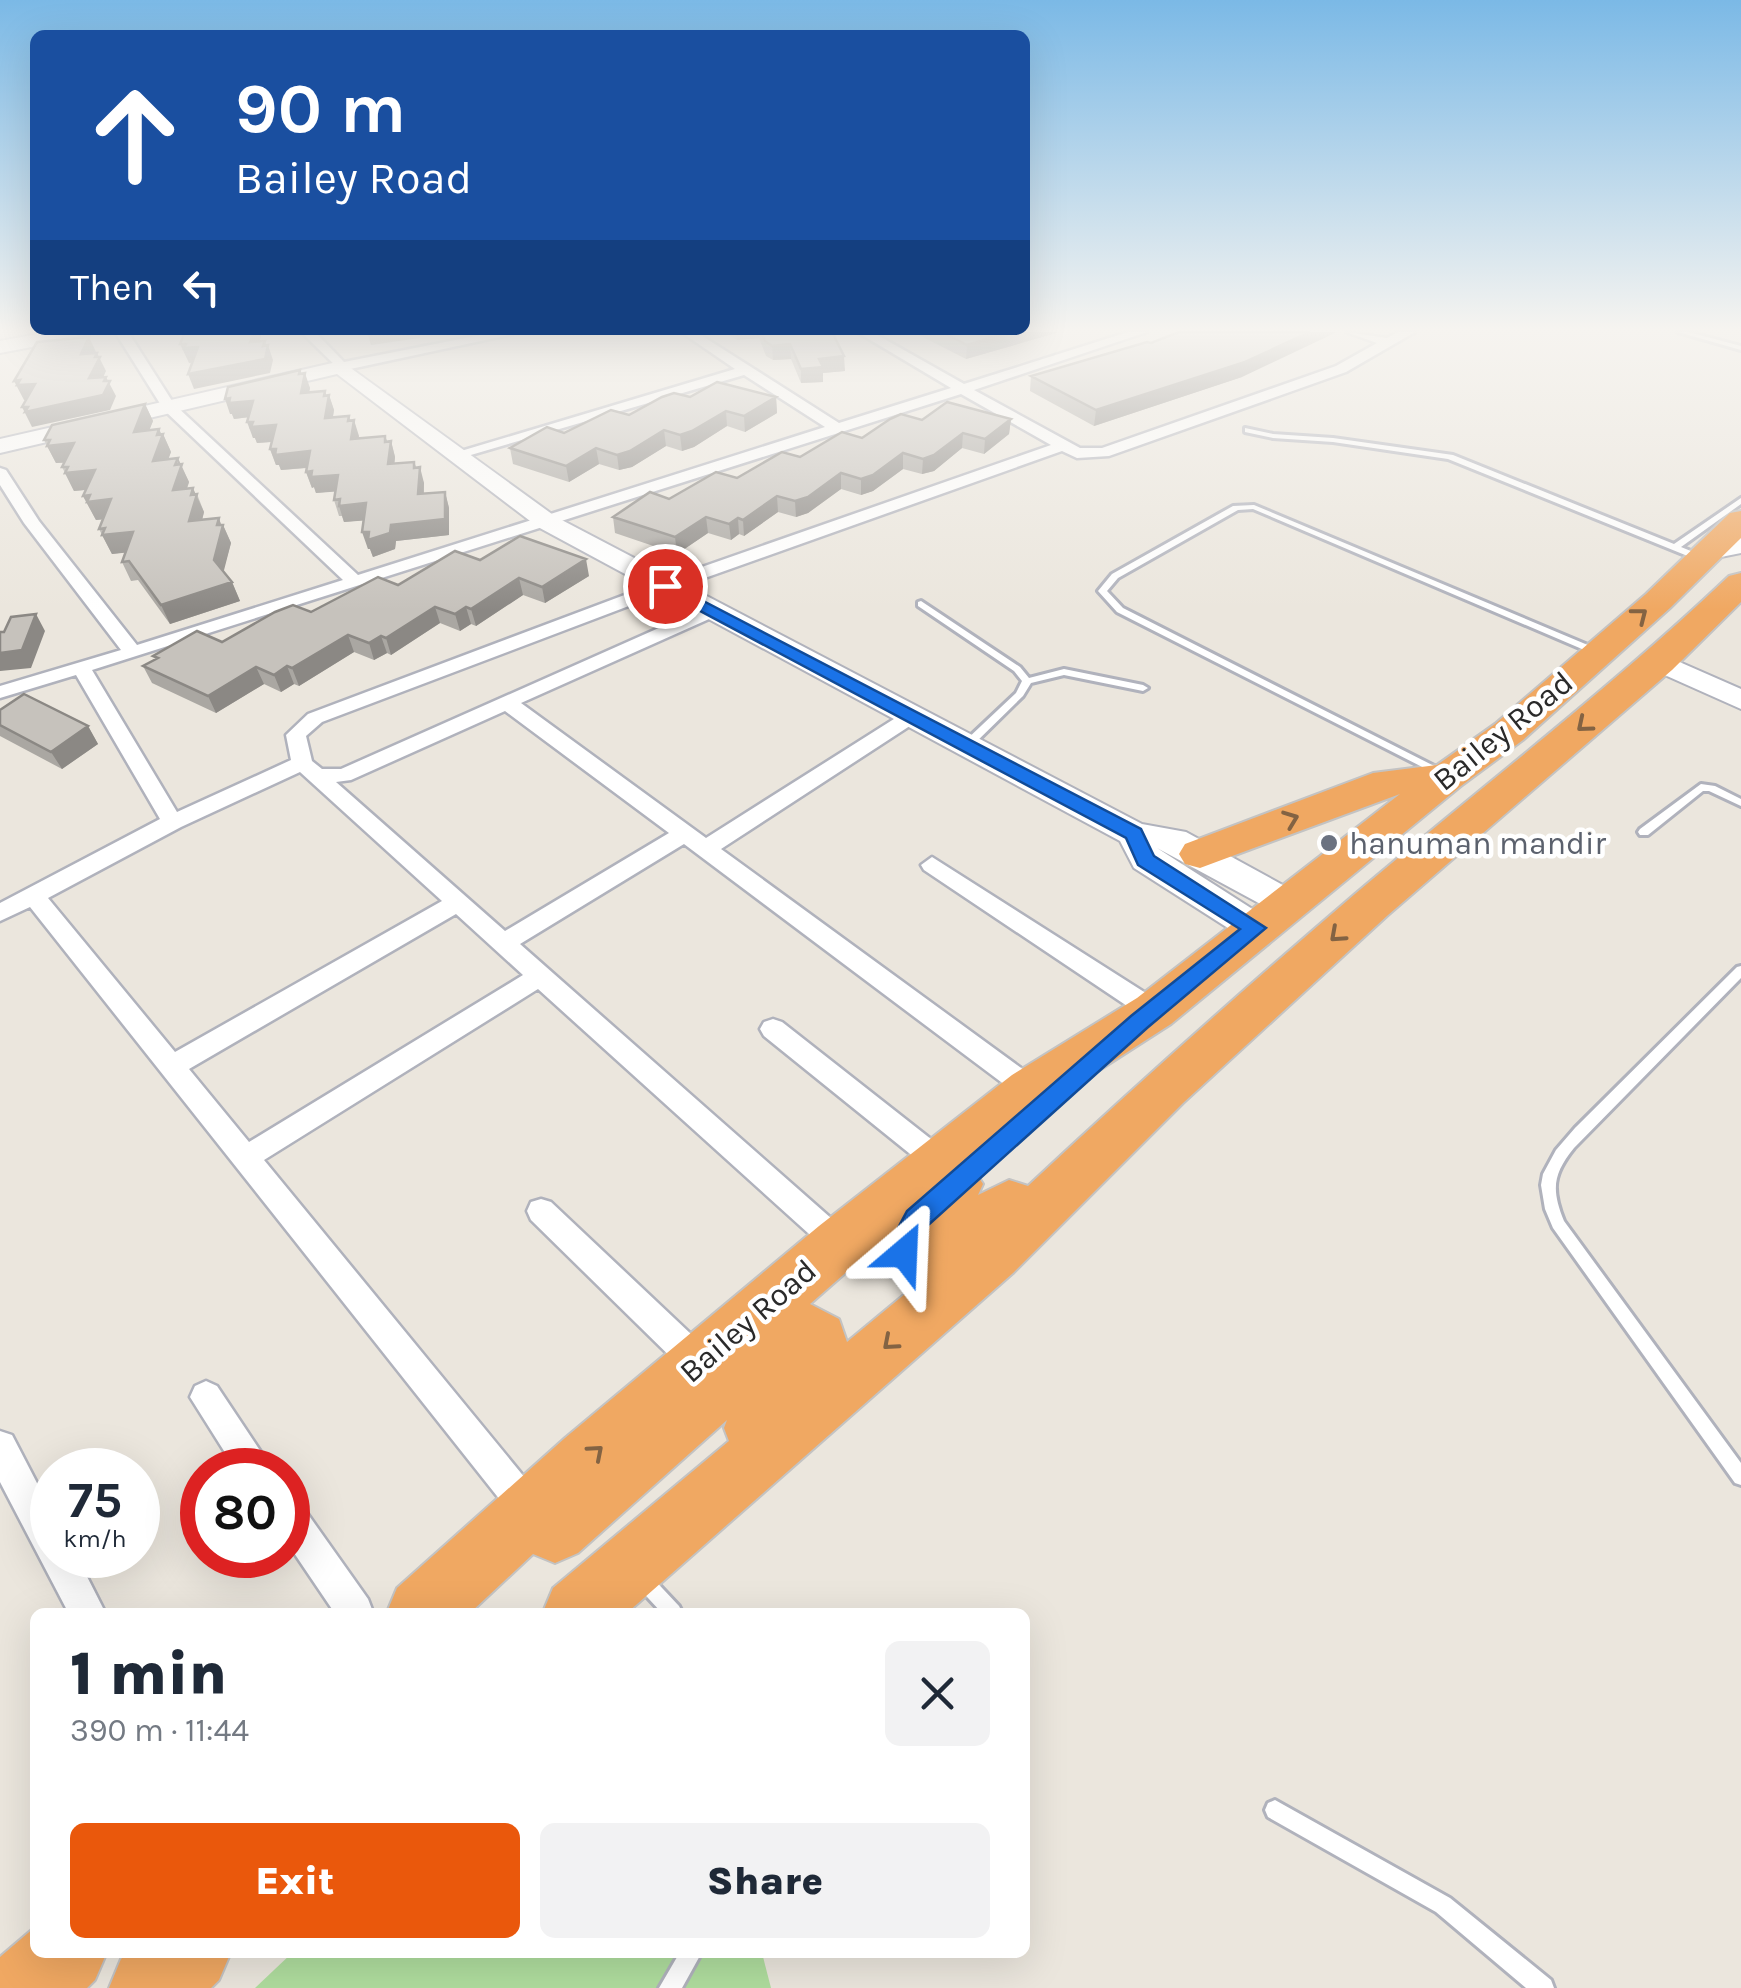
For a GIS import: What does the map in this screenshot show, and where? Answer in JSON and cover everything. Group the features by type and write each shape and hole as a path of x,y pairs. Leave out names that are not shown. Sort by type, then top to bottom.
{"highway":[{"name":"Bailey Road","path":"426,1608 839,1242 1030,1089 1146,1016 1447,776 1509,732 1658,602 1723,559"},
{"name":"Bailey Road","path":"582,1608 993,1254 1165,1088 1372,904 1664,656 1723,559"},
{"path":"1200,854 1387,782 1447,776"},
{"path":"1146,1016 917,1219 902,1245 904,1253 918,1262 938,1255 1165,1088"},
{"path":"461,1608 620,1476 778,1337 794,1328 811,1332 818,1340 816,1355 651,1547"},
{"path":"26,1988 60,1958"},
{"path":"150,1988 183,1958"}],"street":[{"path":"0,446 92,425"},
{"path":"188,425 355,582"},
{"path":"419,425 547,522 1134,834 1174,840 1200,854 1272,916"},
{"path":"459,454 559,425"},
{"path":"831,425 836,428"},
{"path":"0,692 846,425"},
{"path":"1027,425 1078,452 1104,453 1184,425"},
{"path":"839,1242 310,769 296,734 315,718 665,586 1063,446"},
{"path":"0,473 32,522 133,652"},
{"path":"0,914 173,822 310,769 344,775 712,611"},
{"path":"1664,656 1741,684"},
{"path":"1664,656 1741,700"},
{"path":"82,668 173,822"},
{"path":"509,704 1030,1089"},
{"path":"504,943 695,842 912,716"},
{"path":"1134,834 1146,860 1272,916"},
{"path":"932,865 1146,1016"},
{"path":"32,894 532,1514"},
{"path":"171,1067 458,902"},
{"path":"245,1158 540,976"},
{"path":"773,1029 940,1162"},
{"path":"541,1211 699,1363"},
{"path":"206,1397 241,1448"},
{"path":"0,1447 30,1505"},
{"path":"310,1547 352,1608"},
{"path":"69,1578 85,1608"}],"lane":[{"path":"1248,430 1450,457 1723,559 1741,500"},
{"path":"1447,776 1120,610 1102,591 1115,576 1226,513 1254,507 1599,653"},
{"path":"921,604 1017,669 1027,680"},
{"path":"1027,680 1064,672 1143,688"},
{"path":"969,743 1020,694 1027,680"},
{"path":"1644,832 1700,787 1711,788 1741,803"},
{"path":"1741,970 1580,1132 1556,1158 1546,1181 1547,1200 1558,1224 1741,1477"},
{"path":"651,1547 672,1608"},
{"path":"1275,1810 1443,1904 1543,1988"},
{"path":"670,1988 688,1958"}],"green space":[{"path":"287,1958 763,1958 771,1988 255,1988"}],"building":[{"path":"52,425 137,425 134,432 159,429 157,435 163,434 153,461 178,458 175,465 182,464 173,490 193,488 191,495 197,494 189,521 219,518 217,525 223,525 214,560 232,582 161,605 129,561 122,562 133,532 102,535 105,528 99,529 111,499 87,502 90,495 83,496 95,470 65,473 68,467 62,467 74,443 47,446 50,440 44,440"},
{"path":"252,425 353,425 351,439 385,436 385,442 391,441 388,464 414,462 414,468 420,467 418,494 445,492 445,519 391,525 390,533 368,540 369,532 362,532 366,503 339,506 340,499 334,500 338,475 311,477 312,471 306,472 310,451 275,455 276,449 270,449 276,425"},
{"path":"581,425 703,425 680,435 664,430 617,455 596,448 566,466 510,448 547,427 564,433"},
{"path":"881,425 1003,425 985,439 963,433 923,459 903,453 861,479 841,473 808,497 795,501 777,496 743,520 738,518 729,524 706,517 675,537 613,517 650,492 669,499 716,472 737,478 782,452 800,457 842,432 862,438"},
{"path":"520,536 586,559 542,587 519,578 471,609 466,607 455,614 435,607 386,638 381,636 369,643 348,635 292,668 287,666 274,675 256,667 208,696 143,666 197,631 222,642 293,605 311,612 378,577 398,585 455,551 480,560"},
{"path":"36,614 22,650 0,653 0,632 4,632 11,617"},
{"path":"24,694 88,726 51,752 0,725 0,710"}],"place":[{"name":"hanuman mandir","path":"1329,843"}],"route":[{"path":"665,586 969,743 1134,834 1146,860 1256,928 1139,1022 917,1219 902,1245 904,1253"}]}
